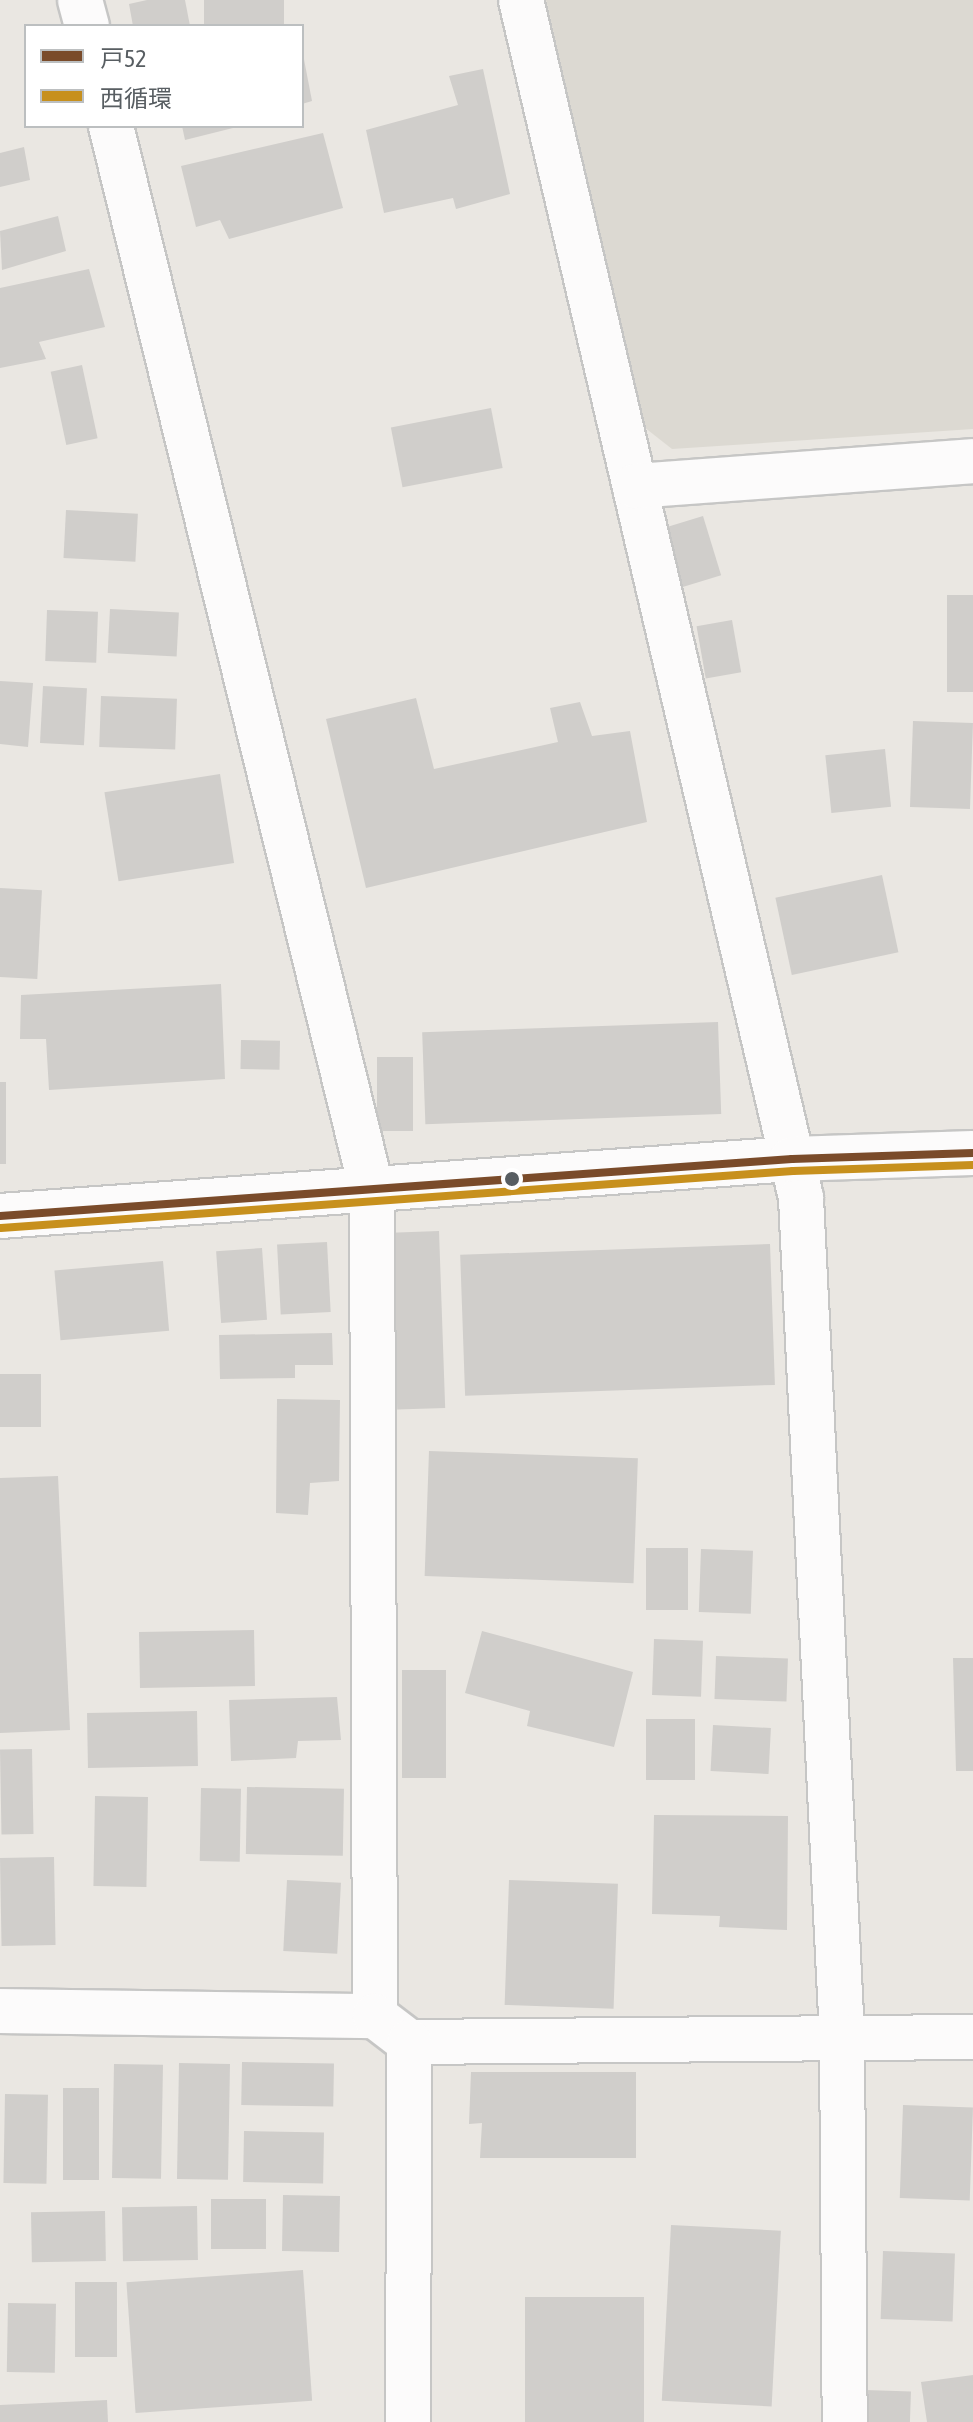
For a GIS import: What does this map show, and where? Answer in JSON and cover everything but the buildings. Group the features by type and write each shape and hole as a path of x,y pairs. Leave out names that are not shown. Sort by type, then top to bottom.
{"street":[{"path":"80,0 86,24"},
{"path":"521,0 801,1198 842,2037 845,2422"},
{"path":"111,128 372,1191 375,2016"},
{"path":"635,486 973,461"},
{"path":"0,1216 792,1159 973,1153"},
{"path":"0,2011 375,2016 409,2042 973,2037"},
{"path":"408,2422 409,2042"}],"shaded area":[{"path":"546,0 973,0 973,429 672,449 644,427"}],"transit line":[{"name":"戸52","path":"0,1216 792,1159 973,1153"},
{"name":"西循環","path":"1,1228 793,1171 973,1165"}]}
